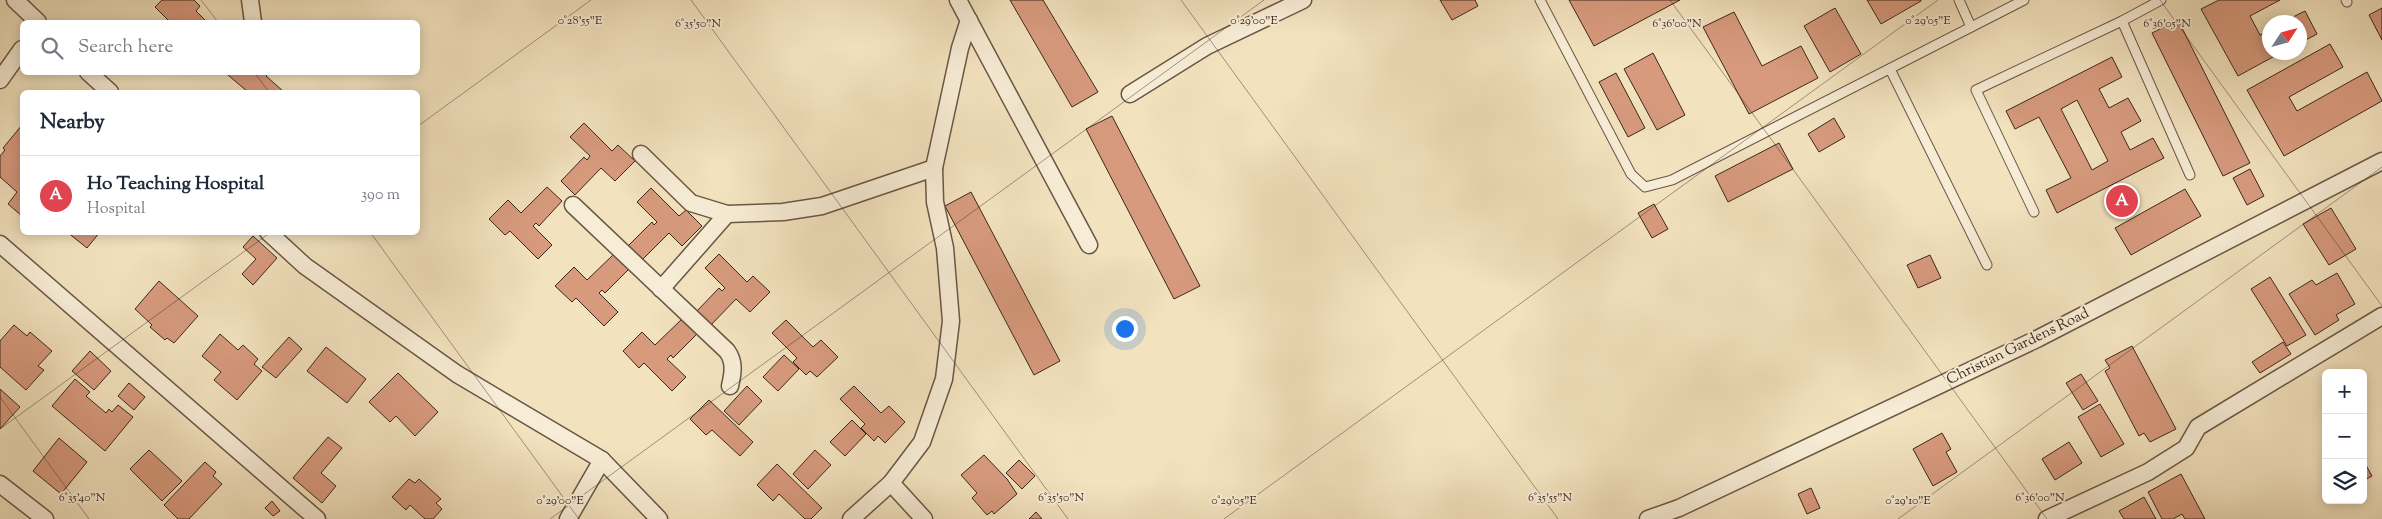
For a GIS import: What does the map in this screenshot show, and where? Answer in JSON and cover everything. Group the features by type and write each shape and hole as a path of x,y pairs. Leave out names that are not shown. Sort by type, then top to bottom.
{"street":[{"path":"15,0 36,20"},
{"path":"250,0 252,20"},
{"path":"958,0 1089,245"},
{"path":"1130,94 1207,46 1304,0"},
{"path":"851,519 891,483 922,442 944,379 951,321 945,248 935,202 934,168 960,48 969,20"},
{"path":"0,80 20,52"},
{"path":"91,75 108,90"},
{"path":"641,154 691,203 727,214 783,212 822,206 934,168"},
{"name":"Christian Gardens Road","path":"1648,519 1679,508 2037,339 2382,161"},
{"path":"573,205 730,356 733,374 730,386"},
{"path":"661,289 727,214"},
{"path":"271,235 304,266 457,374 602,460 659,519"},
{"path":"0,244 317,519"},
{"path":"2047,519 2148,472 2186,448 2198,427 2382,316"},
{"path":"568,519 602,460"},
{"path":"891,483 924,519"},
{"path":"0,484 45,519"}],"lane":[{"path":"1540,0 1631,174 1646,187 1672,180 2024,0"},
{"path":"1958,0 1971,27"},
{"path":"2034,212 1976,90 2122,21 2161,0"},
{"path":"2122,21 2190,175"},
{"path":"1890,69 1987,265"}],"building":[{"path":"162,0 194,0 200,6 196,11 205,20 168,20 155,7"},
{"path":"1010,0 1043,0 1098,92 1072,107"},
{"path":"1440,0 1475,0 1478,6 1452,20"},
{"path":"1569,0 1680,0 1594,46"},
{"path":"1867,0 1921,0 1921,1 1881,24"},
{"path":"2219,0 2280,0 2250,16 2260,35 2262,34 2262,60 2267,60 2238,76 2201,9"},
{"path":"1835,8 1861,54 1830,72 1804,26"},
{"path":"2382,8 2382,40 2369,15"},
{"path":"2305,11 2317,34 2307,39 2307,15 2297,15"},
{"path":"1734,12 1762,66 1801,46 1818,78 1749,114 1703,27"},
{"path":"2178,20 2250,163 2223,176 2152,33"},
{"path":"2330,44 2343,67 2289,97 2297,111 2367,72 2382,101 2284,156 2247,90 2301,60 2307,60 2307,57"},
{"path":"1653,53 1685,115 1657,130 1624,69"},
{"path":"2112,57 2122,77 2099,89 2109,108 2128,98 2141,121 2121,132 2130,150 2153,138 2164,158 2057,213 2046,190 2071,178 2039,117 2015,129 2006,111","holes":["2077,100 2108,161 2092,170 2061,109"]},
{"path":"1616,73 1645,128 1628,137 1599,82"},
{"path":"228,75 267,75 282,90 246,90"},
{"path":"1112,116 1200,286 1174,299 1086,129"},
{"path":"1834,118 1845,137 1819,152 1808,134"},
{"path":"584,123 612,151 618,145 635,161 615,181 601,168 575,195 561,181 584,157 587,160 590,156 570,137"},
{"path":"20,127 20,214 8,204 17,192 0,177 0,156 5,150 3,148"},
{"path":"1779,143 1793,169 1728,202 1715,176"},
{"path":"2250,169 2264,196 2247,205 2233,178"},
{"path":"547,187 562,201 539,226 536,223 533,226 552,245 538,259 510,231 505,235 489,219 508,200 521,213"},
{"path":"651,188 679,216 686,210 702,226 682,246 669,233 642,260 628,246 652,222 654,225 657,222 637,202"},
{"path":"2185,189 2201,216 2131,255 2115,228"},
{"path":"971,192 1060,361 1034,375 945,206"},
{"path":"1654,204 1668,229 1652,238 1638,213"},
{"path":"2331,208 2356,249 2329,265 2303,224"},
{"path":"71,235 98,235 87,248"},
{"path":"253,236 277,258 253,285 242,274 256,259 243,247"},
{"path":"614,254 629,269 605,293 602,290 599,293 618,312 604,326 576,298 572,302 555,286 574,267 587,280"},
{"path":"719,254 747,282 753,276 770,292 750,312 736,299 710,326 696,312 719,288 722,291 725,288 705,268"},
{"path":"1930,255 1941,278 1918,288 1907,265"},
{"path":"2337,273 2355,304 2336,315 2339,320 2315,335 2289,294 2312,280 2316,285"},
{"path":"2270,277 2306,335 2287,346 2251,289"},
{"path":"159,281 198,316 174,343 167,338 165,340 150,327 152,325 135,309"},
{"path":"682,319 697,334 673,358 671,355 667,359 686,377 672,391 644,363 639,368 623,351 642,332 655,345"},
{"path":"786,320 813,347 821,340 838,357 817,377 810,371 806,375 793,362 797,358 772,333"},
{"path":"14,325 27,336 30,332 52,351 38,366 44,370 26,390 0,367 0,341"},
{"path":"220,334 238,350 243,345 258,359 254,364 262,371 237,400 214,380 221,372 202,356"},
{"path":"289,337 302,349 276,378 262,367"},
{"path":"2283,342 2291,354 2260,373 2252,362"},
{"path":"2132,346 2176,429 2150,442 2144,433 2139,436 2105,371 2110,368 2105,360"},
{"path":"326,347 366,379 347,403 307,371"},
{"path":"90,351 111,371 94,390 72,371"},
{"path":"784,355 799,369 778,391 763,377"},
{"path":"398,373 438,412 415,436 396,416 390,422 369,402"},
{"path":"2081,374 2098,401 2083,410 2066,383"},
{"path":"75,379 90,392 86,396 106,413 109,409 112,412 118,405 133,417 105,451 52,406"},
{"path":"129,383 145,397 134,410 118,396"},
{"path":"747,386 762,401 739,425 724,411"},
{"path":"854,386 881,413 889,406 905,422 885,443 878,436 874,441 861,428 865,424 840,399"},
{"path":"0,389 20,407 0,429"},
{"path":"709,400 753,442 740,456 712,430 706,435 690,419"},
{"path":"2100,404 2124,444 2101,457 2078,417"},
{"path":"852,420 866,434 845,456 830,442"},
{"path":"1942,433 1951,449 1946,452 1957,472 1933,486 1913,449"},
{"path":"328,437 342,448 321,473 336,486 322,503 293,478"},
{"path":"59,438 87,462 61,494 33,471"},
{"path":"2069,442 2082,463 2055,480 2042,459"},
{"path":"149,450 182,481 162,501 130,469"},
{"path":"815,450 831,465 808,489 793,474"},
{"path":"984,455 1007,479 1017,494 994,514 992,511 987,515 972,498 977,493 961,475"},
{"path":"1019,460 1035,476 1022,489 1006,473"},
{"path":"205,462 216,472 213,476 222,484 189,519 178,519 164,505"},
{"path":"777,464 822,508 811,519 805,519 779,494 773,501 757,485"},
{"path":"2367,467 2372,476 2367,479"},
{"path":"2181,474 2205,519 2185,519 2182,514 2173,519 2162,519 2148,492"},
{"path":"409,479 415,483 419,479 441,499 436,503 442,509 433,519 425,519 410,505 406,510 392,497"},
{"path":"1811,488 1820,508 1807,514 1798,494"},
{"path":"2144,497 2156,519 2124,519 2119,511"},
{"path":"272,501 280,511 273,516 265,508"},
{"path":"1036,512 1042,519 1029,519"}],"place":[{"name":"Ho Teaching Hospital","path":"2122,201"}]}
